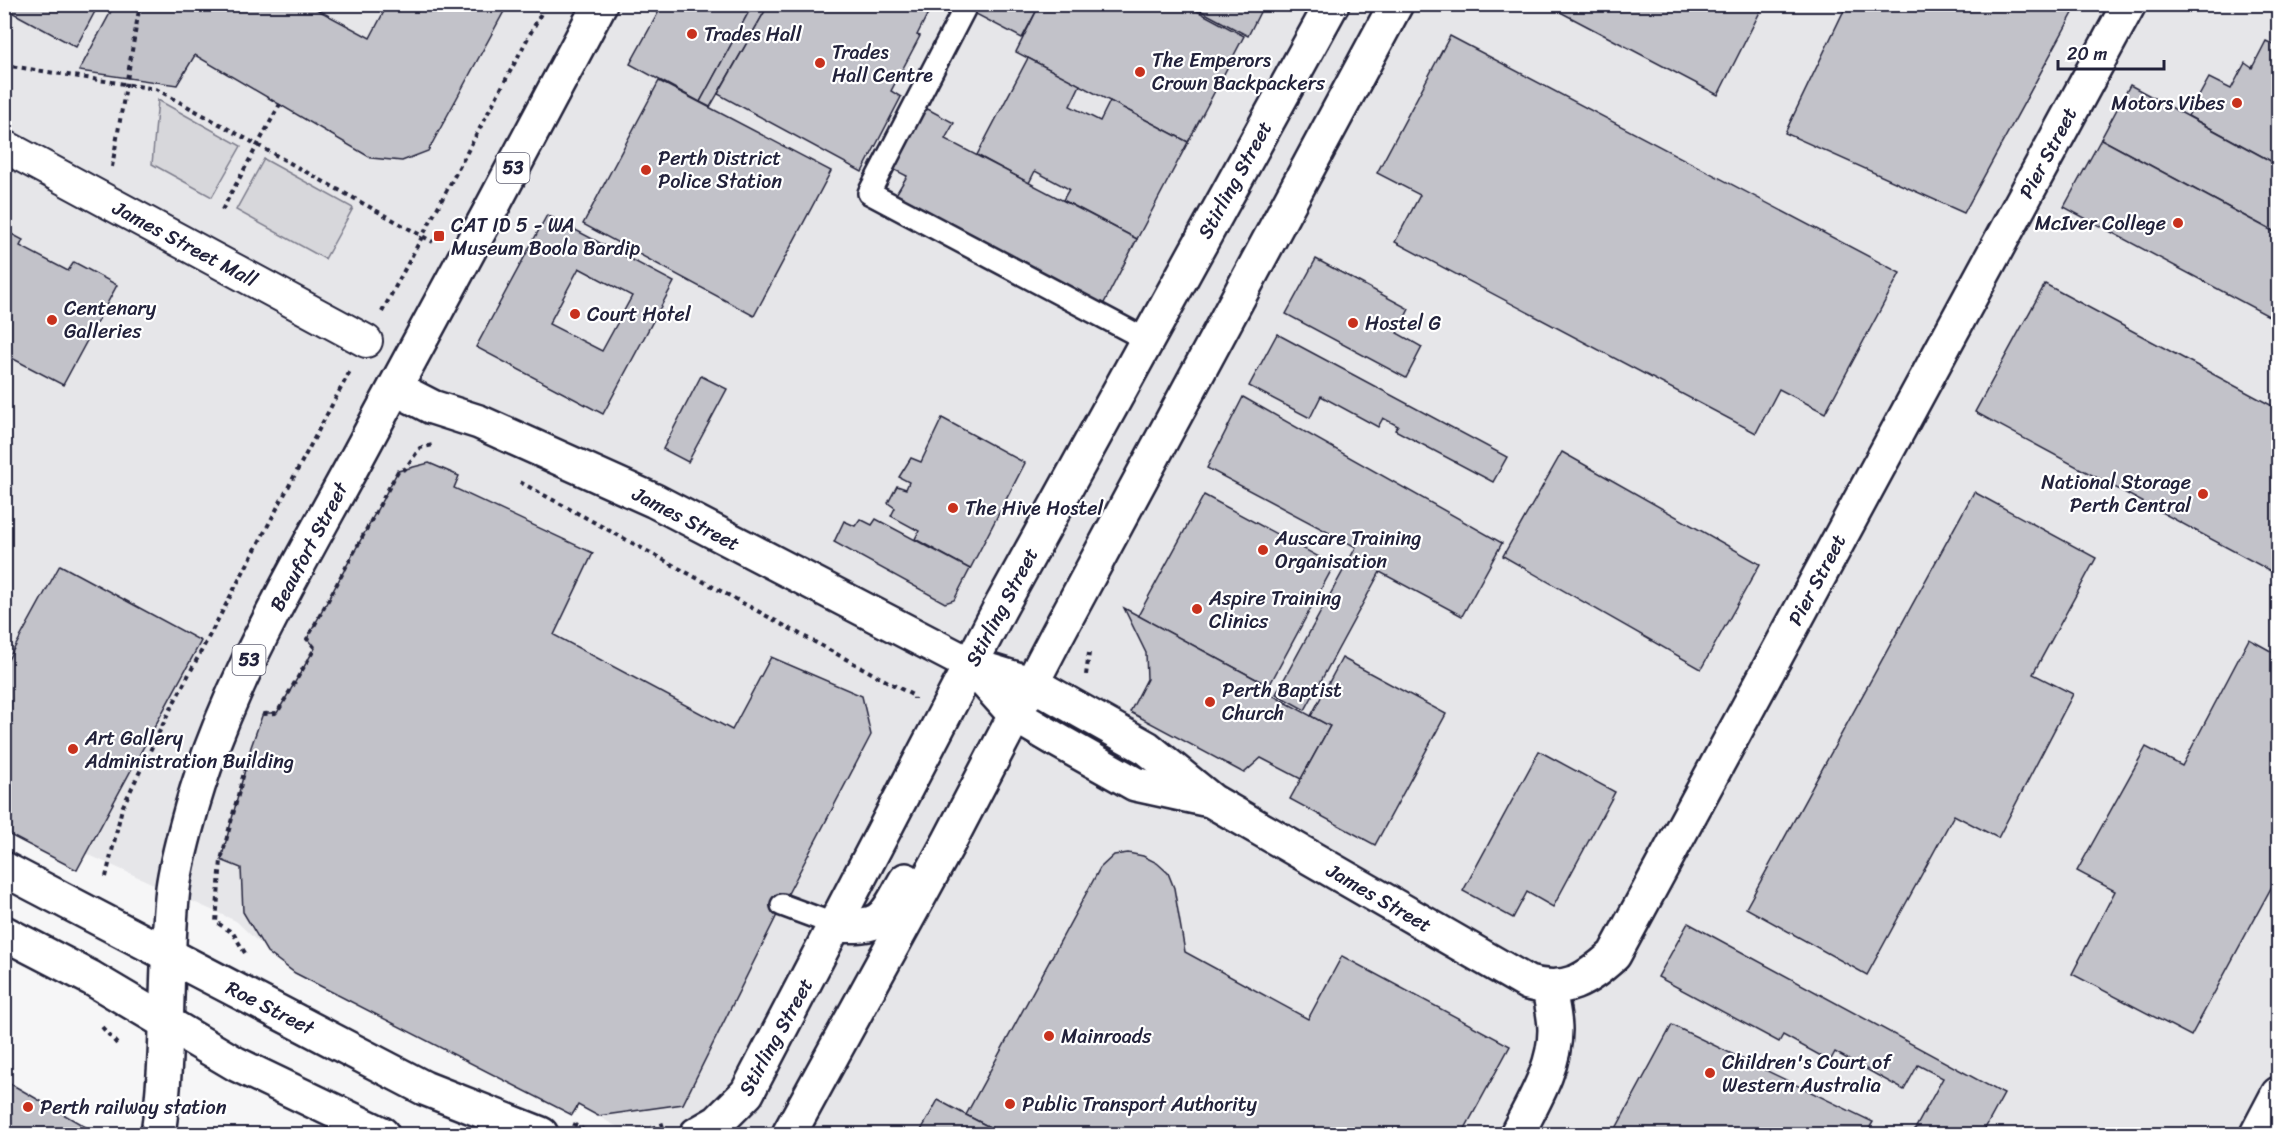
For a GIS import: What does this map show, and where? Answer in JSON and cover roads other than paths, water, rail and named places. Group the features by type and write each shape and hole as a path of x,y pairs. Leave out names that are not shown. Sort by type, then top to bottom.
{"street":[{"name":"Beaufort Street","path":"158,1134 166,1068 168,955 174,886 188,820 208,755 254,647 465,259 600,4"},
{"name":"Stirling Street","path":"697,1134 718,1122 747,1093 971,665 1332,4"},
{"path":"789,1134 949,842 1062,625 1396,4"},
{"name":"Pier Street","path":"1549,988 1568,984 1593,974 1614,955 2129,4"},
{"name":"James Street Mall","path":"4,146 366,341"},
{"name":"James Street","path":"395,388 432,406 479,422 655,501 971,665 1033,684 1147,748 1212,801 1528,983 1549,988"},
{"name":"James Street","path":"971,665 1016,716 1135,784 1212,801"},
{"path":"836,925 862,927 875,923 887,913 919,859 949,842"},
{"name":"Roe Street","path":"4,869 424,1088 542,1134"},
{"path":"4,933 91,978 236,1064 382,1134"},
{"path":"1517,1134 1536,1097 1554,1047 1555,1028 1549,988"},
{"path":"2257,1134 2278,1094"}],"lane":[{"path":"967,4 869,193 1147,340"},
{"path":"782,905 836,925"}],"place":[{"name":"Trades Hall","path":"692,34"},
{"name":"Trades Hall Centre","path":"820,63"},
{"name":"The Emperors Crown Backpackers","path":"1140,72"},
{"name":"Motors Vibes","path":"2237,103"},
{"name":"Perth District Police Station","path":"646,170"},
{"name":"McIver College","path":"2178,223"},
{"name":"CAT ID 5 - WA Museum Boola Bardip","path":"439,236"},
{"name":"Court Hotel","path":"575,314"},
{"name":"Centenary Galleries","path":"52,320"},
{"name":"Hostel G","path":"1353,323"},
{"name":"National Storage Perth Central","path":"2203,494"},
{"name":"The Hive Hostel","path":"953,508"},
{"name":"Auscare Training Organisation","path":"1263,550"},
{"name":"Aspire Training Clinics","path":"1197,609"},
{"name":"Perth Baptist Church","path":"1210,702"},
{"name":"Art Gallery Administration Building","path":"73,749"},
{"name":"Mainroads","path":"1049,1036"},
{"name":"Children's Court of Western Australia","path":"1710,1073"},
{"name":"Public Transport Authority","path":"1010,1104"},
{"name":"Perth railway station","path":"28,1107"}]}
